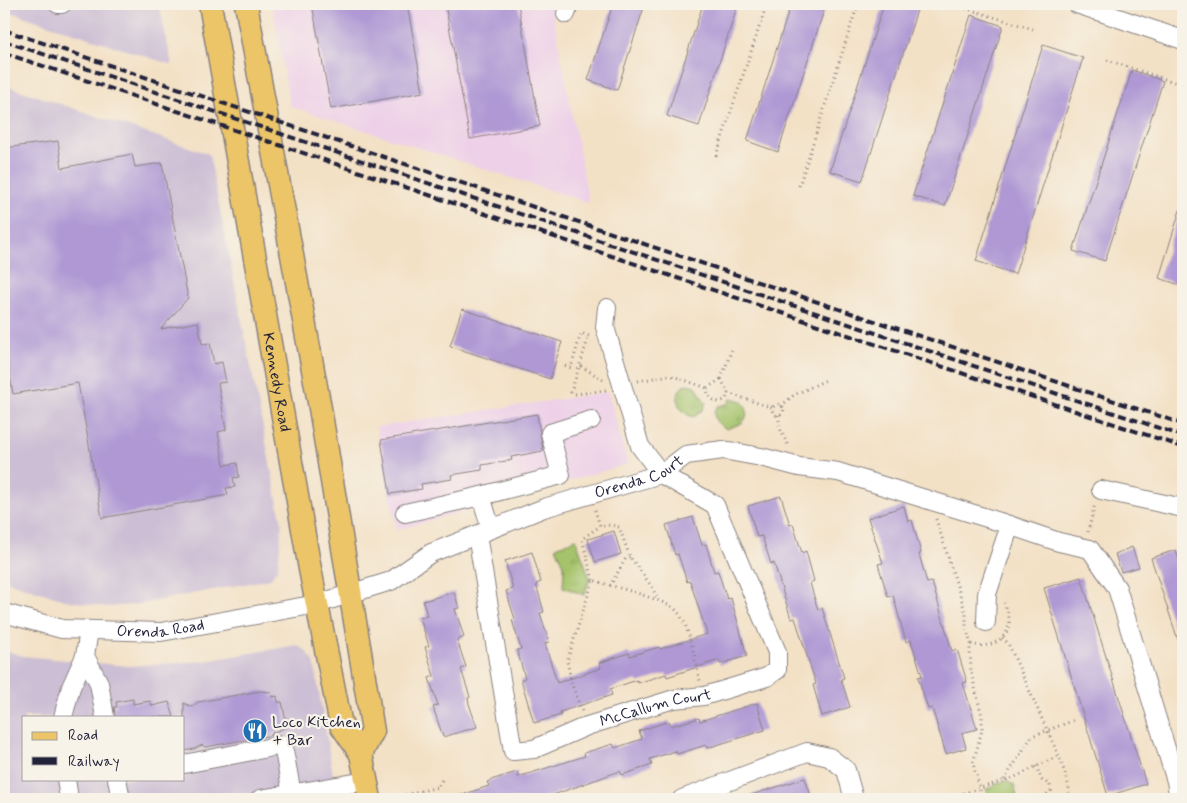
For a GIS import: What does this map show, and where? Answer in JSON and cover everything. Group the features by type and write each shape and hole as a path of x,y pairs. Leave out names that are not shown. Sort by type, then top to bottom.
{"main road":[{"name":"Kennedy Road","path":"210,4 317,604 341,725 361,754 368,790"},
{"path":"246,4 280,186 351,594 372,731 361,754"}],"street":[{"path":"1077,4 1183,40"},
{"path":"607,308 605,326 613,385 640,446 661,474"},
{"path":"568,500 550,433 592,420"},
{"name":"Orenda Court","path":"317,604 391,581 431,553 544,508 661,474 686,455 723,450 799,467 838,472 1059,542 1081,547"},
{"name":"McCallum Court","path":"484,532 513,750 534,749 587,726 674,699 704,696 767,677 777,670 777,652 715,505 661,474"},
{"path":"405,513 561,475"},
{"path":"1097,494 1183,508"},
{"path":"481,496 484,532"},
{"path":"986,622 987,594 1010,525"},
{"path":"1081,547 1090,549 1116,588 1176,781 1178,799"},
{"name":"Orenda Road","path":"4,613 62,629 161,632 317,604"},
{"path":"63,716 71,687 85,656 89,630"},
{"path":"85,656 99,682 105,716"},
{"path":"185,764 283,745 292,794"},
{"path":"682,799 807,752 829,757 846,770 854,799"},
{"path":"66,780 68,799"},
{"path":"117,780 121,799"},
{"path":"260,799 292,794 310,795 368,790"}],"path":[{"path":"716,156 767,4"},
{"path":"799,186 858,4"},
{"path":"951,4 1033,29"},
{"path":"1107,60 1183,85"},
{"path":"565,366 571,368 582,333 589,336 571,392 573,394 670,375 707,388 721,380 732,349"},
{"path":"582,366 613,385"},
{"path":"721,380 728,393 773,408 776,405 781,406 794,396 826,380"},
{"path":"707,388 708,396 716,402 726,399 728,393"},
{"path":"778,415 782,414 783,411 781,406"},
{"path":"773,408 774,414 778,415 781,431 799,467"},
{"path":"590,494 600,526"},
{"path":"1081,547 1086,539 1097,494"},
{"path":"936,502 934,513 966,614 966,627 971,644 971,672 982,716 982,730 972,763 982,797"},
{"path":"587,726 572,685 567,661 593,580 582,539 600,526 612,525 619,528 630,557 652,588 658,601"},
{"path":"610,586 626,558 630,557"},
{"path":"593,580 658,601 676,610 686,628 704,696"},
{"path":"1002,638 1008,643 1058,756 1069,787 1069,799"},
{"path":"1004,781 1032,736 1075,720"},
{"path":"939,798 1004,781 1058,756"},
{"path":"1036,766 1042,780 1050,785 1051,791 1045,796 1046,799"},
{"path":"401,796 438,787 443,778"},
{"path":"978,799 986,796 991,799"}],"shaded area":[{"path":"4,4 159,4 172,65 4,10"},
{"path":"272,4 551,4 589,203 290,106"},
{"path":"4,85 209,154 282,524 278,567 270,579 134,605 106,607 64,600 4,580"},
{"path":"608,392 628,464 397,530 376,427"},
{"path":"297,645 305,650 314,662 337,799 4,799 4,650 23,656 128,666 205,661"}],"green space":[{"path":"686,384 696,386 706,402 703,410 694,417 688,415 679,407 678,394"},
{"path":"731,399 736,399 744,404 747,415 742,423 727,429 717,422 714,413 718,406 727,404"},
{"path":"576,539 590,579 584,595 563,587 564,565 556,547"},
{"path":"1006,781 1014,785 1018,799 999,799 988,793 986,789"}],"building":[{"path":"312,4 407,4 423,92 331,109"},
{"path":"445,4 518,4 540,126 470,139"},
{"path":"613,4 645,4 617,90 588,80"},
{"path":"703,4 738,4 699,126 667,116"},
{"path":"791,4 826,4 778,152 747,141"},
{"path":"884,4 919,4 862,181 830,171"},
{"path":"971,15 1003,26 945,206 913,196"},
{"path":"1043,45 1083,58 1015,274 976,261"},
{"path":"1132,70 1163,81 1105,261 1073,251"},
{"path":"58,141 62,168 132,154 135,167 162,163 188,298 161,329 198,322 202,344 210,343 214,364 222,362 226,382 218,383 226,430 218,432 224,465 237,463 239,477 233,478 235,487 226,488 228,495 102,518 78,383 13,394 4,339 4,148"},
{"path":"1180,210 1183,210 1183,286 1159,278"},
{"path":"462,309 562,342 550,379 450,346"},
{"path":"537,414 543,451 511,457 512,460 482,465 482,470 451,475 452,479 421,484 422,489 390,494 381,440"},
{"path":"781,496 790,525 793,524 802,553 806,551 814,581 810,583 818,610 822,608 844,678 841,679 850,707 822,716 813,685 816,684 795,618 791,619 774,563 771,564 762,536 757,537 748,506"},
{"path":"904,506 908,521 912,520 927,583 932,582 952,651 957,649 967,682 963,683 977,729 962,733 966,748 946,754 932,708 928,709 918,677 922,676 911,640 906,642 893,595 888,597 878,564 883,563 868,518"},
{"path":"693,517 702,545 706,544 714,572 718,571 727,599 731,598 747,656 720,664 719,660 667,677 666,674 638,683 637,680 610,689 612,695 560,712 561,715 534,723 521,680 525,678 517,650 521,649 512,620 515,619 506,591 513,589 505,561 532,552 541,582 536,584 544,612 540,613 549,642 545,643 557,683 601,668 599,663 629,653 630,656 659,647 660,649 707,634 690,581 687,582 678,554 675,555 666,525"},
{"path":"614,531 621,554 595,562 588,539"},
{"path":"1132,547 1139,567 1121,572 1115,554"},
{"path":"1176,550 1183,573 1183,645 1180,646 1151,558"},
{"path":"1081,577 1146,784 1108,796 1044,588"},
{"path":"454,592 459,608 455,609 464,637 457,640 466,667 461,669 470,697 468,698 469,704 477,727 443,737 433,707 438,705 429,678 434,676 425,647 429,646 420,618 427,616 423,601"},
{"path":"260,691 271,692 272,697 277,696 278,702 282,702 287,727 272,733 272,735 205,747 202,745 185,751 184,703 192,707 198,702"},
{"path":"133,699 133,704 150,701 152,706 169,702 174,716 115,716 114,707 117,707 116,702"},
{"path":"757,703 765,730 707,748 706,745 677,754 676,751 650,759 652,765 622,775 620,771 542,799 458,799 458,796 489,786 487,782 494,779 517,772 518,777 585,756 584,753 613,744 615,748 642,739 639,731 669,721 671,726 699,718 700,721"},
{"path":"805,778 812,799 748,799 748,796"}],"railway":[{"path":"4,30 1183,424"},
{"path":"4,41 1183,436"},
{"path":"4,53 1183,447"}],"place":[{"name":"Loco Kitchen + Bar","path":"255,731"}]}
